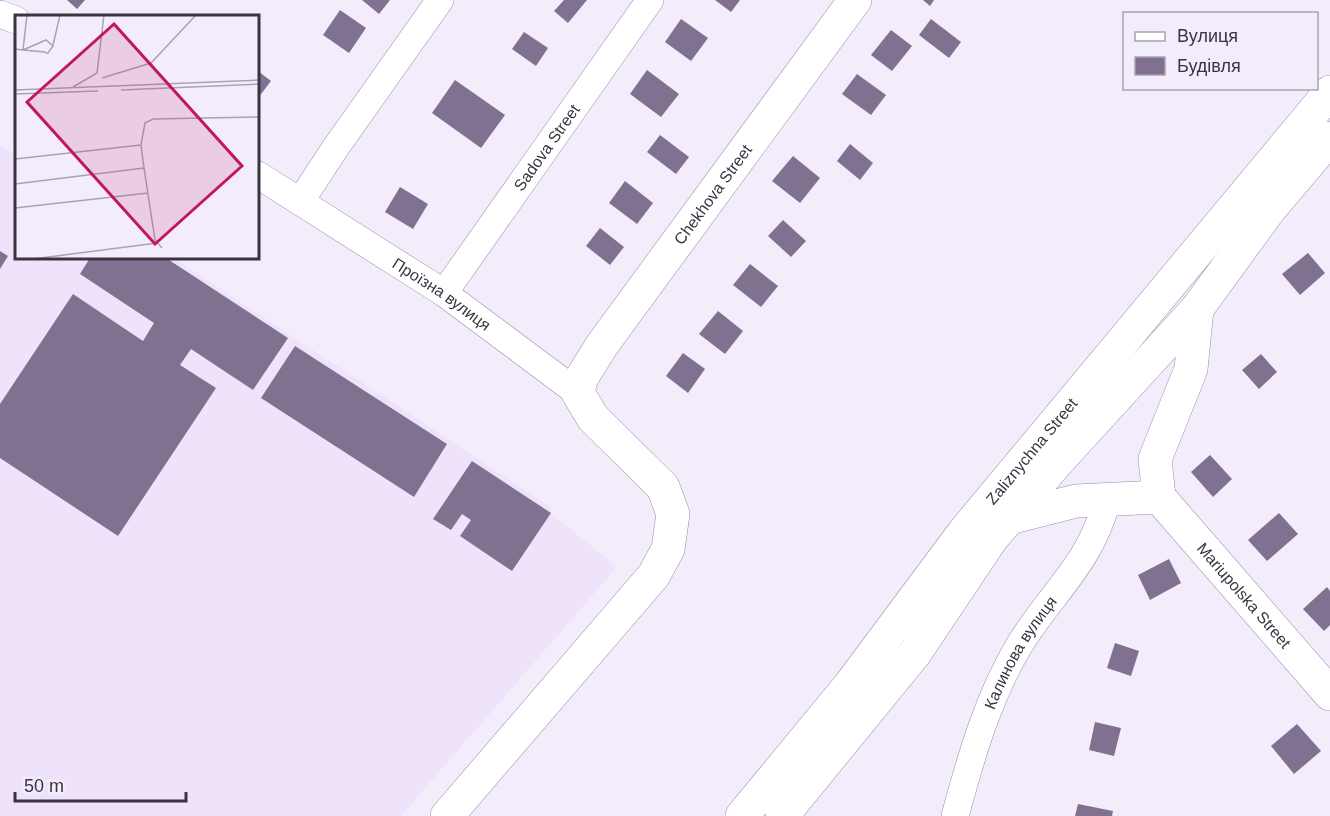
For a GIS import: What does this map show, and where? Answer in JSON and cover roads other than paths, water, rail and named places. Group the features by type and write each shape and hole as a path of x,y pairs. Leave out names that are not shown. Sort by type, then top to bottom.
{"main road":[{"name":"Chekhova Street","path":"578,393 581,379 602,345 855,0"},
{"name":"Zaliznychna Street","path":"742,816 850,685 964,532 1330,92"},
{"name":"Zaliznychna Street","path":"782,816 915,653 992,538 1058,461 1197,309 1269,210 1330,138"},
{"path":"1009,518 1076,501 1159,496 1155,459 1191,369 1197,309"},
{"path":"447,816 654,574 668,549 673,514 663,487 593,418 578,393"},
{"name":"Mariupolska Street","path":"1159,496 1330,694"}],"street":[{"path":"300,202 440,0"},
{"name":"Sadova Street","path":"444,293 650,0"},
{"path":"0,14 15,20"},
{"name":"Проїзна вулиця","path":"260,176 444,293 578,393"},
{"name":"Калинова вулиця","path":"955,816 968,767 999,682 1026,635 1091,546 1102,522 1107,500"}]}
